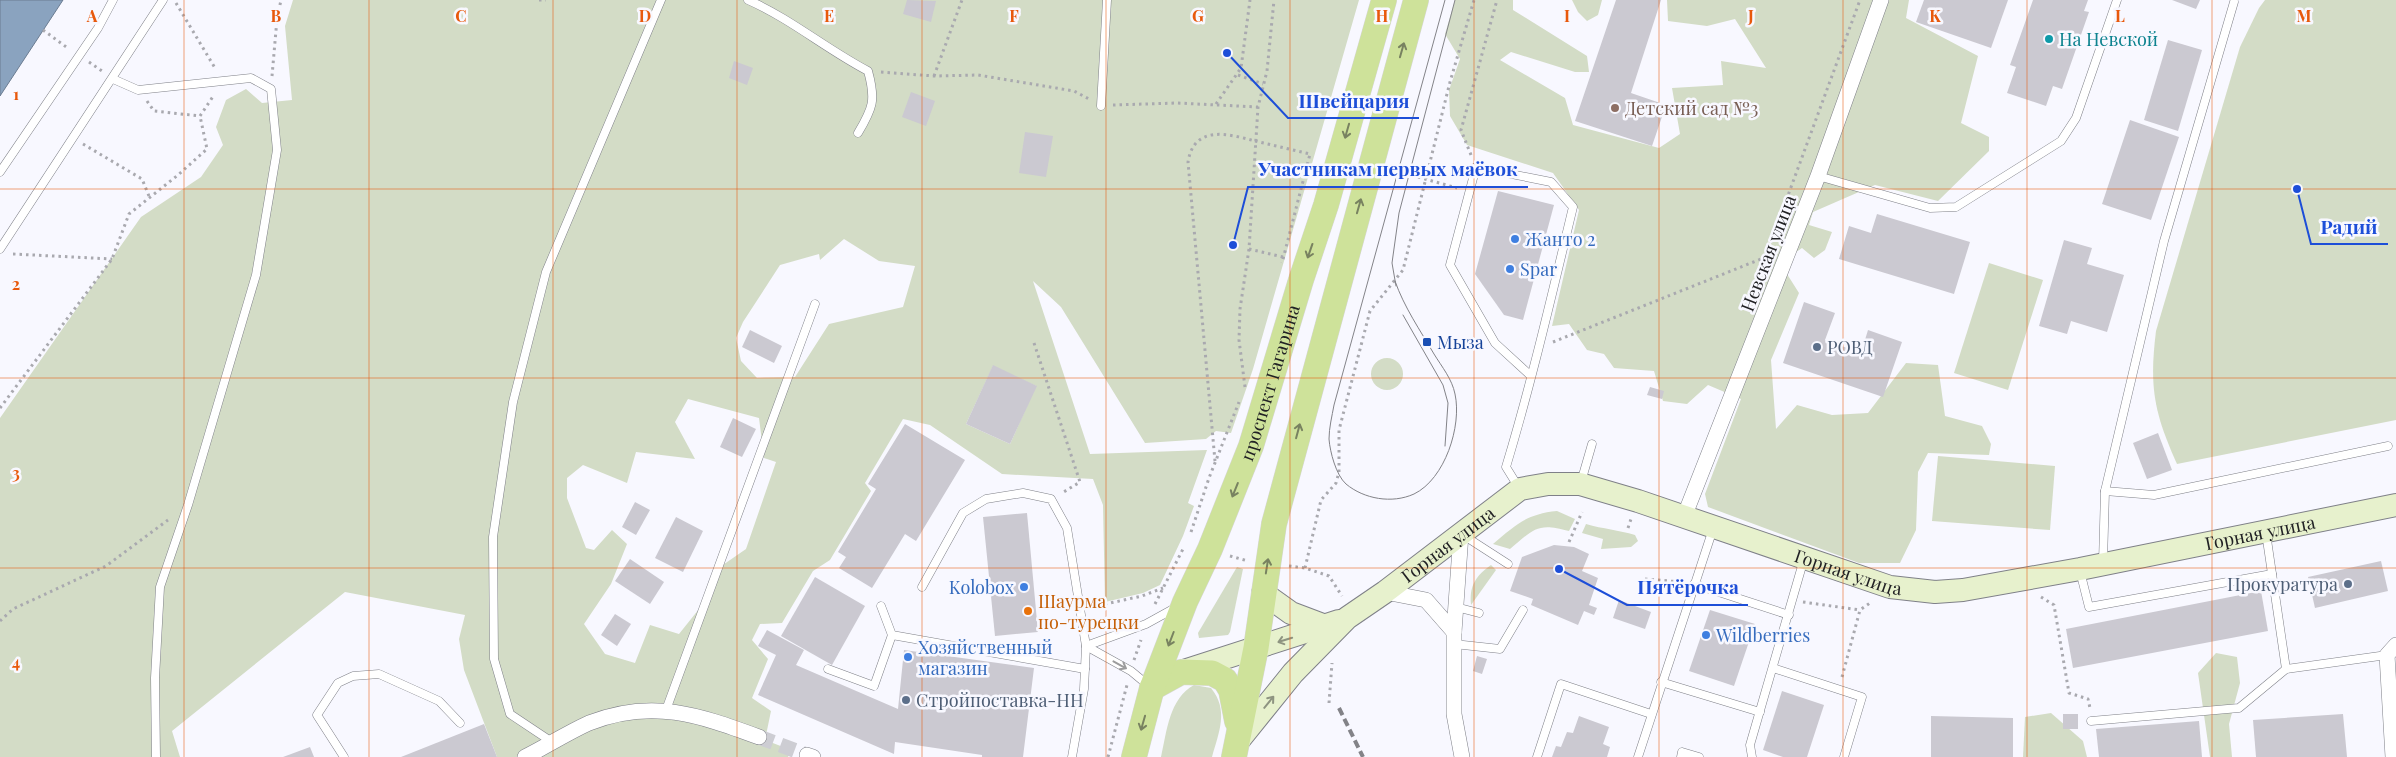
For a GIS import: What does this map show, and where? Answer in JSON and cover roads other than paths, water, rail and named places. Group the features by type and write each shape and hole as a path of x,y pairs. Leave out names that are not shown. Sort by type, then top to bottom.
{"main road":[{"name":"проспект Гагарина","path":"1134,757 1152,688 1184,602 1210,549 1251,446 1301,280 1326,205 1384,0"},
{"path":"1236,749 1256,648 1274,524 1285,478 1416,0"},
{"name":"Горная улица","path":"1181,672 1343,619 1385,592 1520,490 1548,484 1580,484 1890,587 1935,592 1964,590 2080,569 2396,505"},
{"path":"1263,593 1291,614 1343,619"},
{"name":"Горная улица","path":"1236,749 1293,673 1343,619"},
{"path":"1152,688 1181,672 1197,671 1212,673 1225,680 1235,703 1236,749"}],"street":[{"name":"Невская улица","path":"1684,517 1818,176 1881,0"},
{"path":"1461,534 1454,638 1454,714 1462,757"},
{"path":"1385,592 1426,600 1454,638"},
{"path":"2392,650 2393,757"},
{"path":"525,757 589,724 617,714 666,710 710,719 759,737"}],"lane":[{"path":"0,172 98,28 113,0"},
{"path":"0,249 163,0"},
{"path":"552,742 510,714 496,668 494,659 493,537 513,402 546,272 661,0"},
{"path":"748,0 776,13 832,52 868,72 874,91 870,113 858,133"},
{"path":"1101,106 1106,0"},
{"path":"1818,176 1930,208 1956,207 2061,141 2076,118 2117,0"},
{"path":"2103,564 2105,491 2164,241 2234,2"},
{"path":"113,79 138,90 251,78 271,89 276,150 256,275 188,505 160,587 155,678 156,757"},
{"path":"1520,490 1506,467 1532,376 1573,207 1551,182 1476,167 1450,265 1495,343 1532,376"},
{"path":"666,710 815,304"},
{"path":"1580,484 1592,444"},
{"path":"2105,491 2154,495 2388,446"},
{"path":"922,587 963,513 986,499 1023,493 1051,499 1067,528 1086,646 1084,689 1072,757"},
{"path":"1638,757 1713,527"},
{"path":"2266,531 2286,669"},
{"path":"1461,534 1508,564"},
{"path":"1752,757 1750,745 1804,559"},
{"path":"2080,569 2089,607 2272,574"},
{"path":"1694,584 1789,615"},
{"path":"1086,646 1146,624 1184,602"},
{"path":"828,668 874,686 892,635 881,606"},
{"path":"1456,607 1479,613"},
{"path":"1454,638 1500,649 1523,610"},
{"path":"892,635 1085,669"},
{"path":"1086,646 1131,671 1152,688"},
{"path":"2091,721 2239,708 2286,669 2392,650"},
{"path":"1773,668 1862,697 1844,757"},
{"path":"344,757 317,716 338,683 354,676 379,674 438,701 460,723"},
{"path":"1661,682 1760,712"},
{"path":"1537,757 1561,684 1651,714"},
{"path":"1681,757 1682,752 1699,757"}],"water":[{"path":"0,0 63,0 0,96"}],"tunnel":[{"path":"759,737 807,755"}],"tram line":[{"path":"1395,281 1413,318 1449,378 1454,389 1457,407 1456,421 1449,450 1434,477 1425,487 1414,494 1397,499 1388,499 1361,493 1342,480 1332,457 1329,439 1334,405 1445,0"},
{"path":"1396,286 1392,263 1399,213 1455,0"},
{"path":"1403,315 1443,385 1448,403 1445,446"}],"railway":[{"path":"1339,708 1363,757"}],"place":[{"name":"На Невской","path":"2049,39"},
{"name":"Швейцария","path":"1227,53"},
{"name":"Детский сад №3","path":"1615,108"},
{"name":"Радий","path":"2297,189"},
{"name":"Жанто 2","path":"1515,239"},
{"name":"Участникам первых маёвок","path":"1233,245"},
{"name":"Spar","path":"1510,269"},
{"name":"Мыза","path":"1427,342"},
{"name":"РОВД","path":"1817,347"},
{"name":"Пятёрочка","path":"1559,569"},
{"name":"Прокуратура","path":"2348,584"},
{"name":"Kolobox","path":"1024,587"},
{"name":"Шаурма по-турецки","path":"1028,611"},
{"name":"Wildberries","path":"1706,635"},
{"name":"Хозяйственный магазин","path":"908,657"},
{"name":"Стройпоставка-НН","path":"906,700"}]}
